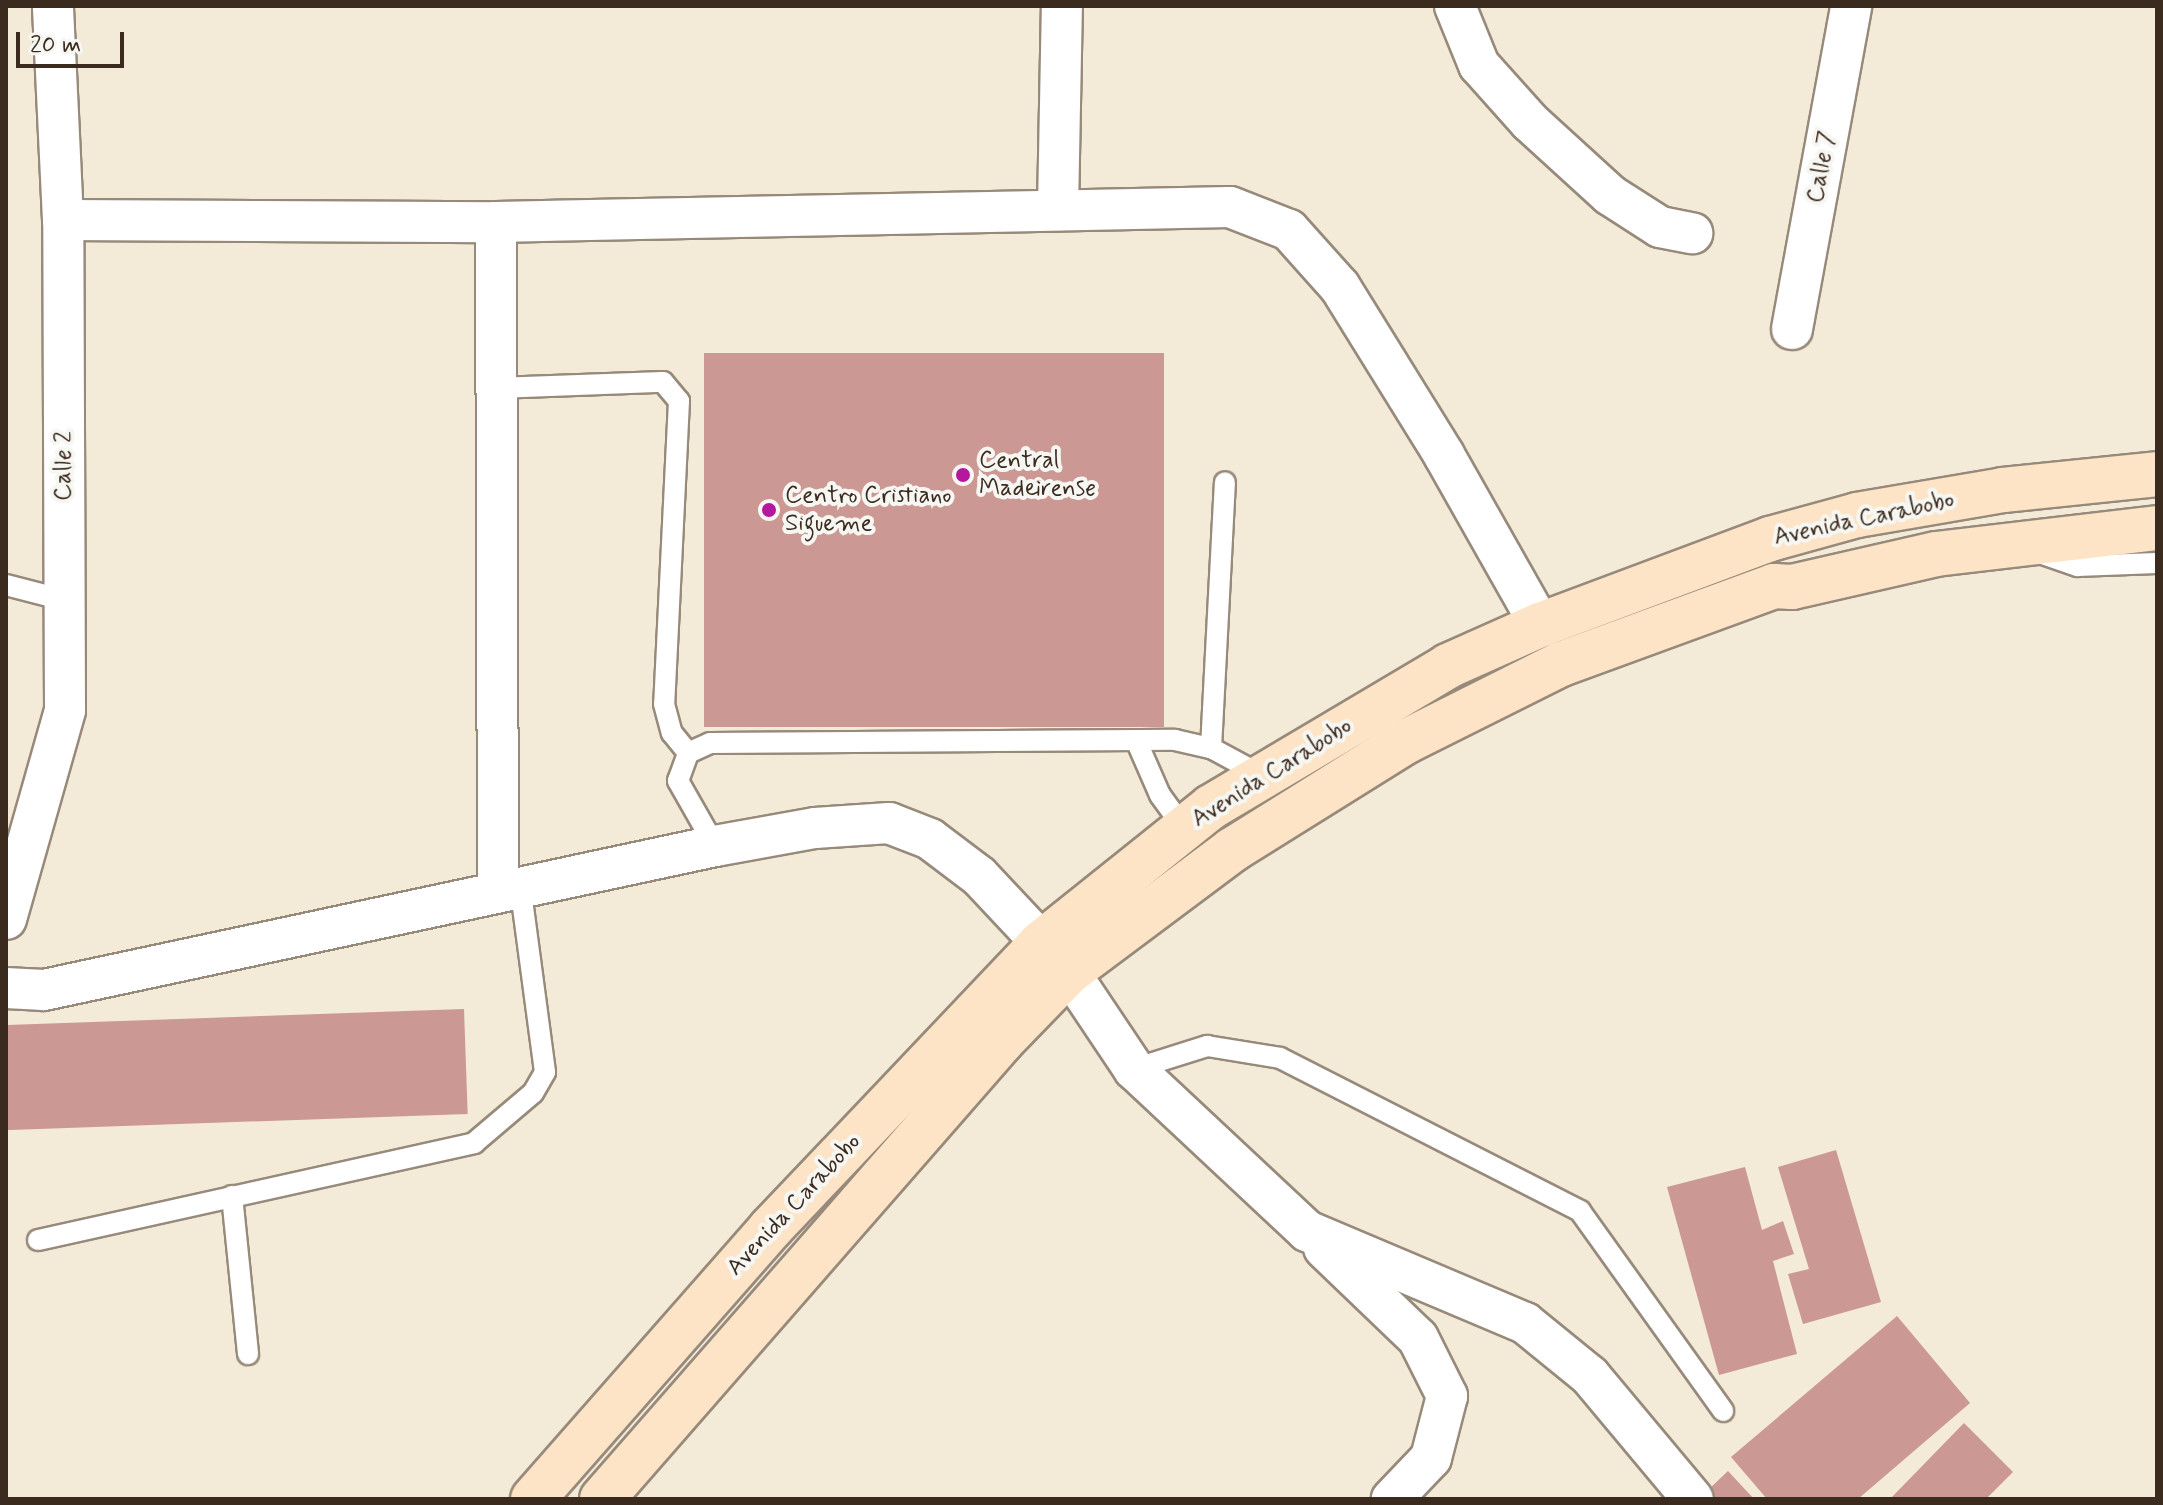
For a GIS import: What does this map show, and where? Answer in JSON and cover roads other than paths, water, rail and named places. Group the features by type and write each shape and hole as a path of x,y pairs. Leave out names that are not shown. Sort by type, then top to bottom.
{"street":[{"name":"Calle 2","path":"6,919 65,710 63,220 53,6"},
{"path":"1058,209 1062,6"},
{"path":"1455,6 1479,65 1530,122 1610,195 1660,227 1692,233"},
{"name":"Calle 7","path":"1792,329 1851,6"},
{"path":"63,220 496,222 1230,207 1289,230 1340,287 1444,455 1540,625"},
{"path":"496,222 496,388 509,887"},
{"name":"Avenida Carabobo","path":"533,1499 770,1229 1055,958 1184,828 1263,776 1448,666 1540,625 1770,539 1857,515 2003,490 2157,474"},
{"name":"Avenida Carabobo","path":"602,1499 1003,1040 1055,958 1405,742 1561,664 1774,586 1792,587 1936,554 2157,528"},
{"path":"6,988 44,990 509,887 715,846 815,828 889,823 930,839 979,876 1055,958 1134,1069 1418,1338 1447,1396 1431,1458 1392,1499"},
{"path":"1307,1231 1525,1323 1590,1376 1693,1499"}],"lane":[{"path":"496,388 663,382 679,401 664,704 672,733 688,753"},
{"path":"1211,748 1225,482"},
{"path":"2020,543 2048,560 2077,566 2157,563"},
{"path":"6,585 64,600"},
{"path":"1136,740 1160,795 1184,828"},
{"path":"715,846 681,791 679,772 688,753 697,747 733,741 1136,740 1211,748 1263,776"},
{"path":"38,1240 474,1143 533,1093 545,1072 509,887"},
{"path":"1134,1069 1207,1046 1280,1058 1580,1211 1723,1411"},
{"path":"232,1196 248,1354"}],"place":[{"name":"Central Madeirense","path":"963,475"},
{"name":"Centro Cristiano Sigueme","path":"769,510"}]}
